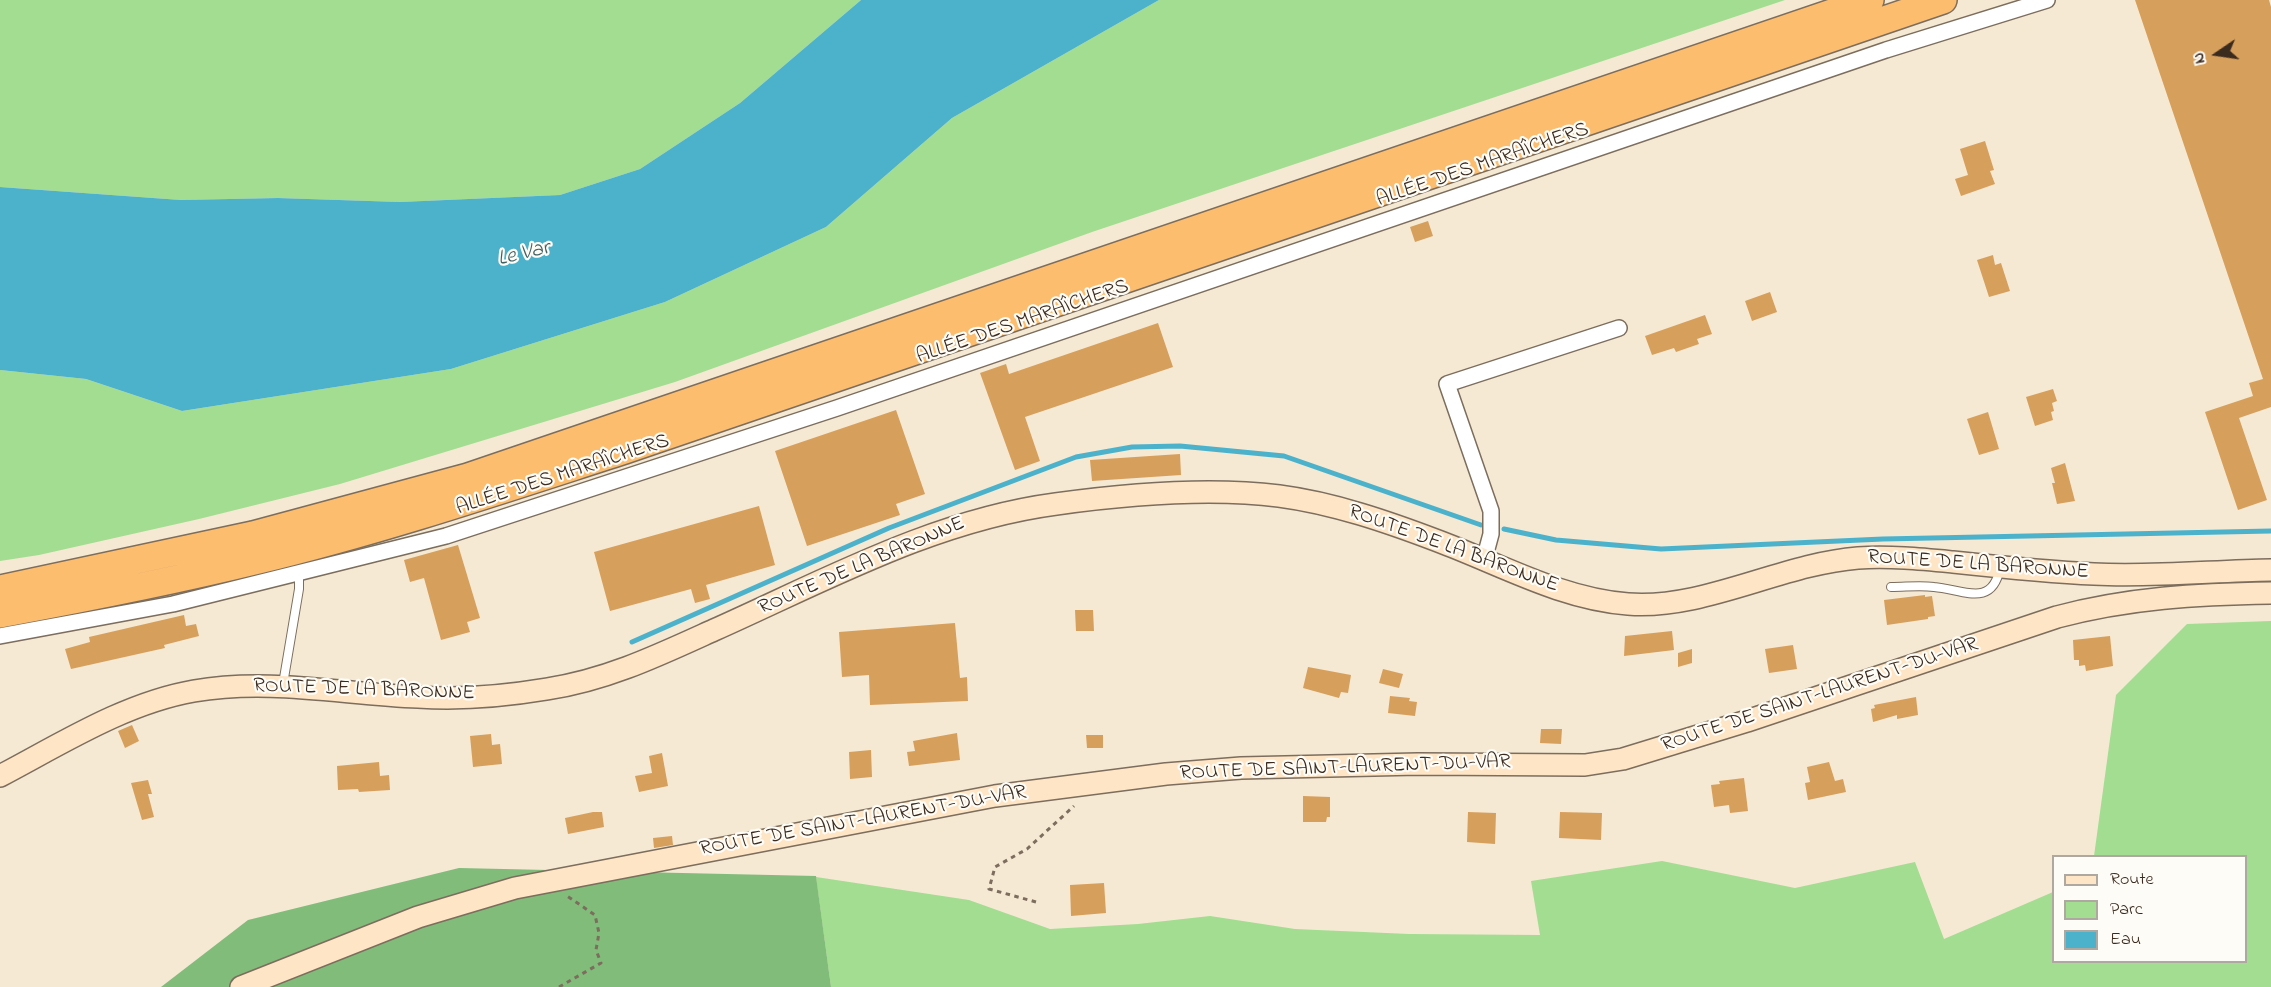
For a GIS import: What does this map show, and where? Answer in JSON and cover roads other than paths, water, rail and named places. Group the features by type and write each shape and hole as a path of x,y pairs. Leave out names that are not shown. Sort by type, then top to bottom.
{"highway":[{"path":"0,589 253,535 468,477 1870,0"},
{"path":"0,615 138,588 261,560 483,496 626,450 1943,0"}],"main road":[{"name":"ROUTE DE LA BARONNE","path":"0,776 89,729 141,706 173,695 216,688 283,686 420,698 460,698 500,695 578,683 641,663 866,561 965,522 1053,504 1196,492 1281,496 1356,513 1437,540 1545,585 1590,598 1628,604 1668,604 1775,574 1848,559 1889,557 2097,574 2271,570"},
{"name":"ROUTE DE SAINT-LAURENT-DU-VAR","path":"241,987 418,917 457,904 546,882 995,796 1166,774 1252,768 1418,764 1585,765 1623,759 1696,738 2057,617 2094,607 2134,600 2271,593"}],"street":[{"name":"ALLÉE DES MARAÎCHERS","path":"0,636 173,604 446,536 1038,340 1266,260 1343,237 1886,50 2047,0"},
{"path":"1484,560 1491,534 1491,511 1447,384 1619,328"}],"lane":[{"path":"1891,587 1935,586 1974,594 1985,593 1998,579 2000,567"},
{"path":"283,686 299,589 299,573"}],"water":[{"name":"Le Var","path":"861,0 1159,0 952,118 826,227 665,302 451,369 182,411 86,379 0,370 0,187 181,200 278,198 400,202 560,195 640,169 740,103"}],"waterway":[{"path":"632,642 889,528 1076,457 1132,447 1180,446 1284,456 1481,525"},
{"path":"1504,529 1556,540 1661,549 1883,539 2271,531"}]}
